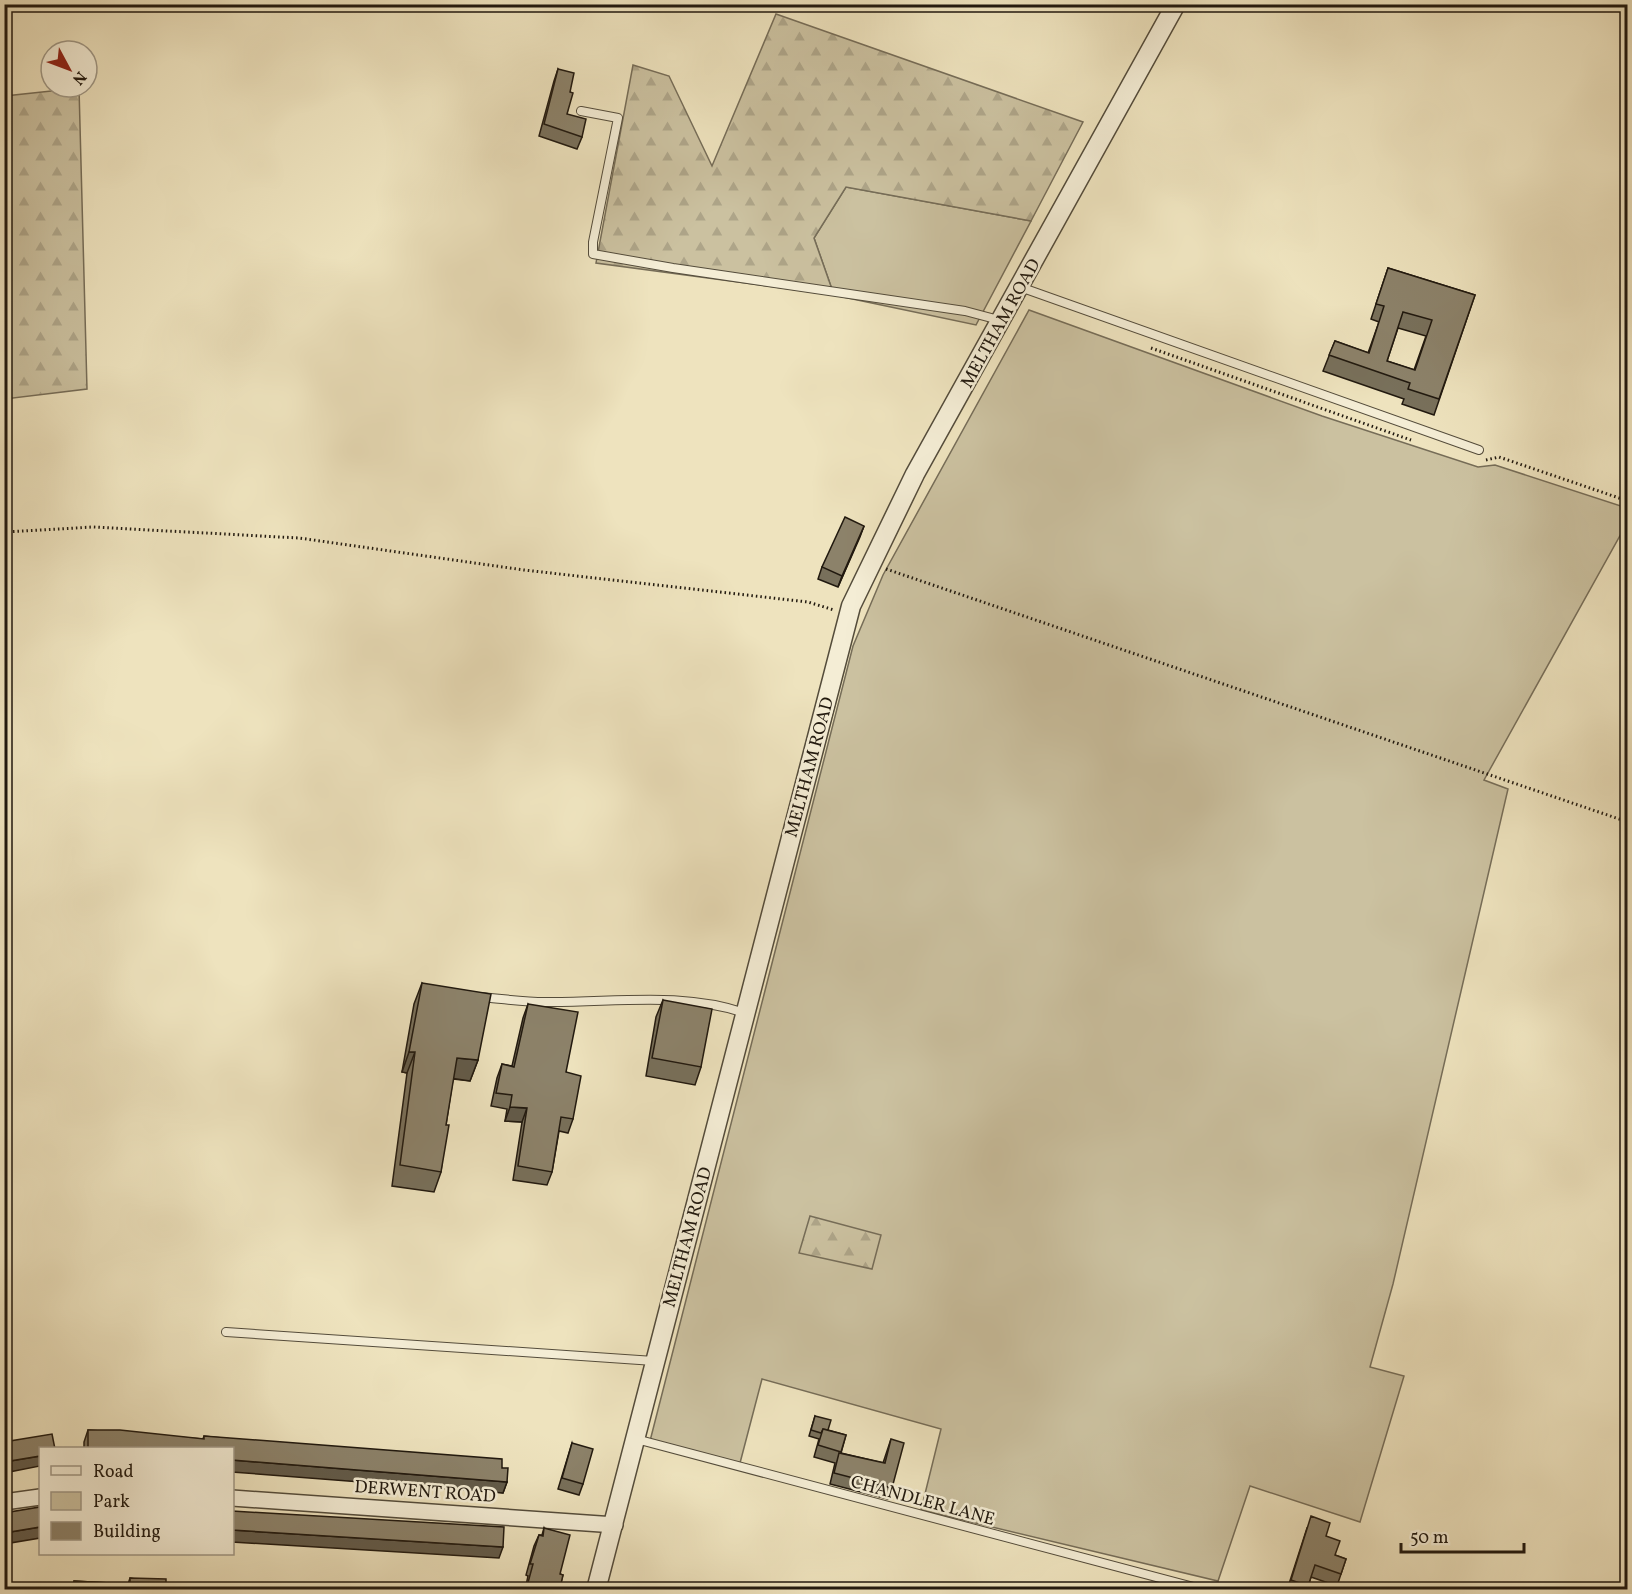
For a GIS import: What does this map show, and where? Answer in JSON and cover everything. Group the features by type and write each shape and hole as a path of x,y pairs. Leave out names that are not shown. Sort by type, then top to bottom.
{"street":[{"name":"MELTHAM ROAD","path":"596,1590 615,1525 634,1438 849,614 870,563 915,474 1176,4"},
{"path":"4,1502 39,1497"},
{"name":"DERWENT ROAD","path":"234,1498 615,1525"}],"lane":[{"path":"581,111 618,118 593,254 965,311 1000,321"},
{"path":"1020,287 1479,450"},
{"path":"468,996 546,1002 636,998 716,1004 745,1013"},
{"path":"226,1332 654,1361"},
{"name":"CHANDLER LANE","path":"634,1438 1205,1590"}],"path":[{"path":"4,532 93,527 299,538 524,570 808,602 849,614"},
{"path":"870,563 1186,669 1628,822"}],"green space":[{"path":"776,14 1083,122 1031,221 846,187 814,238 834,295 596,263 633,65 669,76 712,166"},
{"path":"39,92 39,99 79,99 87,389 5,399 5,96"},
{"path":"846,187 1031,221 976,325 834,295 814,238"},
{"path":"1029,310 1322,416 1478,467 1495,465 1627,508 1627,523 1484,780 1508,789 1393,1284 1370,1367 1404,1376 1360,1522 1250,1486 1218,1581 921,1510 941,1429 762,1379 740,1463 650,1441 853,646 883,575"},
{"path":"810,1216 881,1235 872,1269 799,1253"}],"building":[{"path":"558,69 574,73 570,92 573,93 567,114 586,119 582,137 544,124"},
{"path":"1388,268 1475,295 1439,399 1408,389 1410,383 1329,355 1335,341 1369,353 1384,306 1376,304","holes":["1403,312 1432,320 1415,370 1387,361"]},
{"path":"845,517 864,526 842,576 822,567"},
{"path":"422,983 491,994 478,1060 457,1058 441,1172 400,1165 415,1052 409,1052"},
{"path":"663,1000 712,1009 701,1067 652,1058"},
{"path":"528,1004 578,1012 566,1072 581,1076 573,1119 561,1117 552,1172 518,1166 527,1108 510,1107 512,1095 496,1093 502,1064 514,1067"},
{"path":"815,1416 831,1420 828,1430 823,1429 821,1433 811,1430"},
{"path":"823,1429 846,1435 841,1452 818,1445"},
{"path":"88,1430 120,1430 204,1439 204,1436 502,1459 502,1468 508,1468 507,1482 234,1460 234,1447 88,1447"},
{"path":"52,1434 55,1447 39,1447 39,1456 4,1462 4,1442"},
{"path":"891,1439 904,1443 892,1488 834,1473 839,1453 885,1463"},
{"path":"572,1443 593,1449 583,1484 562,1478"},
{"path":"39,1507 39,1527 4,1533 4,1513"},
{"path":"234,1511 504,1527 503,1547 234,1530"},
{"path":"1311,1516 1330,1523 1326,1536 1340,1541 1335,1555 1346,1559 1341,1574 1315,1565 1308,1586 1291,1580"},
{"path":"544,1528 570,1535 560,1574 563,1575 560,1588 554,1586 553,1590 526,1590 533,1564 530,1564 539,1535 543,1536"},
{"path":"130,1578 166,1579 166,1585 240,1590 73,1590 74,1581 130,1584"}]}
